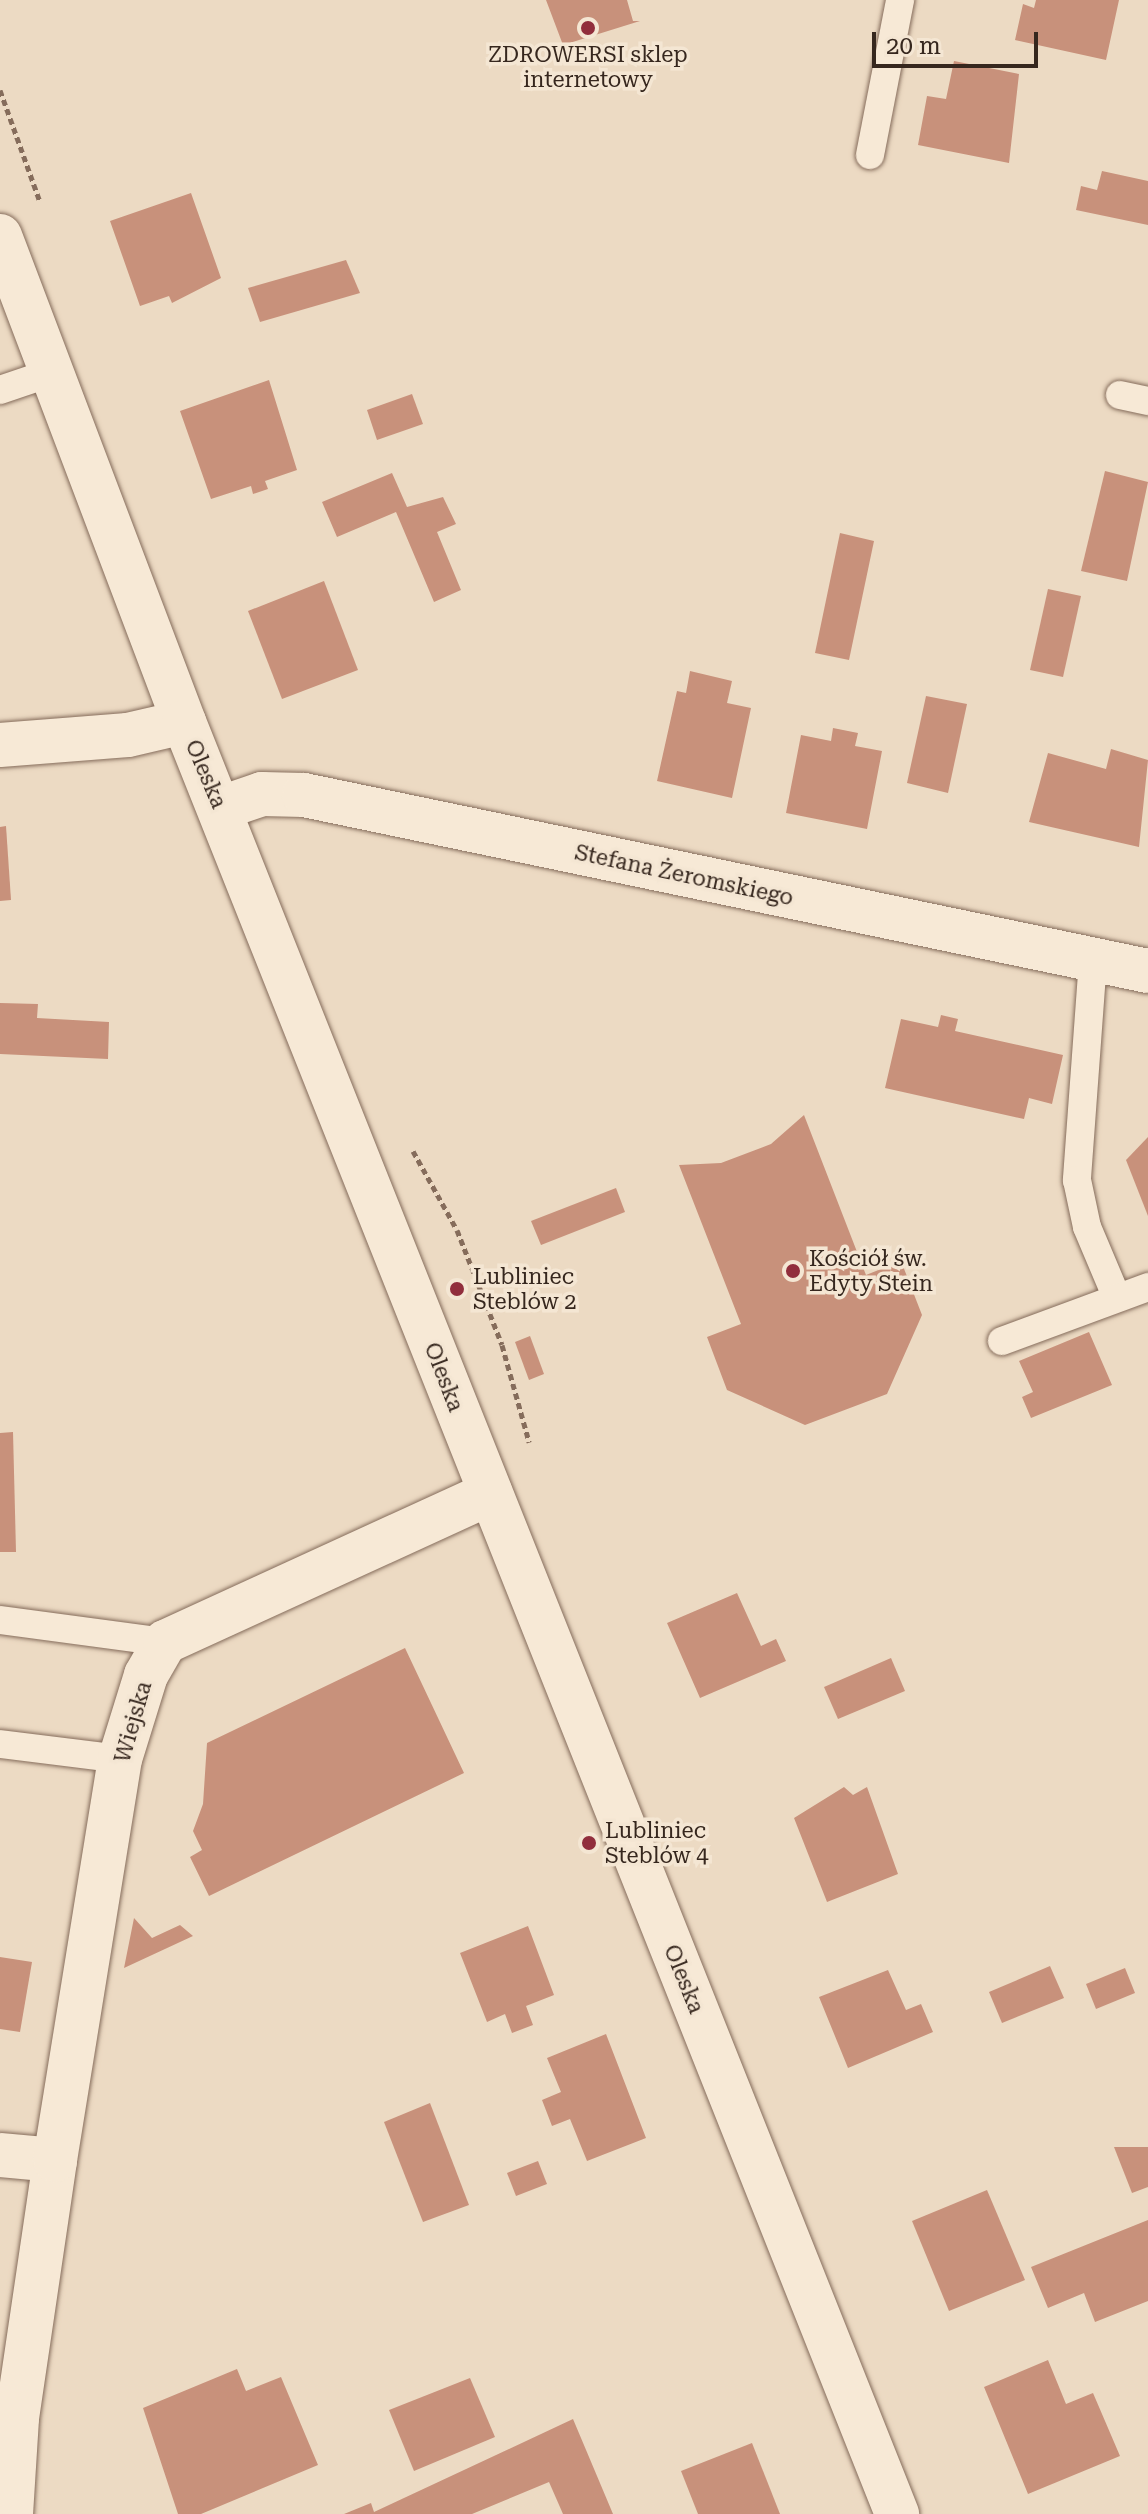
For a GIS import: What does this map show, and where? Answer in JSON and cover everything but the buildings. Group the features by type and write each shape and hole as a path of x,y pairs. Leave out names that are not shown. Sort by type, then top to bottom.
{"street":[{"name":"Oleska","path":"0,236 184,722 221,808 897,2514"},
{"path":"0,745 128,735 184,722"},
{"name":"Stefana Żeromskiego","path":"221,808 262,794 304,795 1148,971"},
{"path":"165,1642 490,1493"},
{"name":"Wiejska","path":"11,2514 17,2418 120,1759 131,1714 165,1642"},
{"path":"0,2155 55,2160"}],"lane":[{"path":"870,155 900,0"},
{"path":"0,390 50,373"},
{"path":"1120,395 1148,401"},
{"path":"1093,960 1077,1180 1087,1227 1117,1298"},
{"path":"1002,1341 1148,1287"},
{"path":"0,1620 165,1642"},
{"path":"0,1744 120,1759"}],"place":[{"name":"ZDROWERSI sklep internetowy","path":"588,28"},
{"name":"Kościół św. Edyty Stein","path":"793,1271"},
{"name":"Lubliniec Steblów 2","path":"457,1289"},
{"name":"Lubliniec Steblów 4","path":"589,1843"}]}
